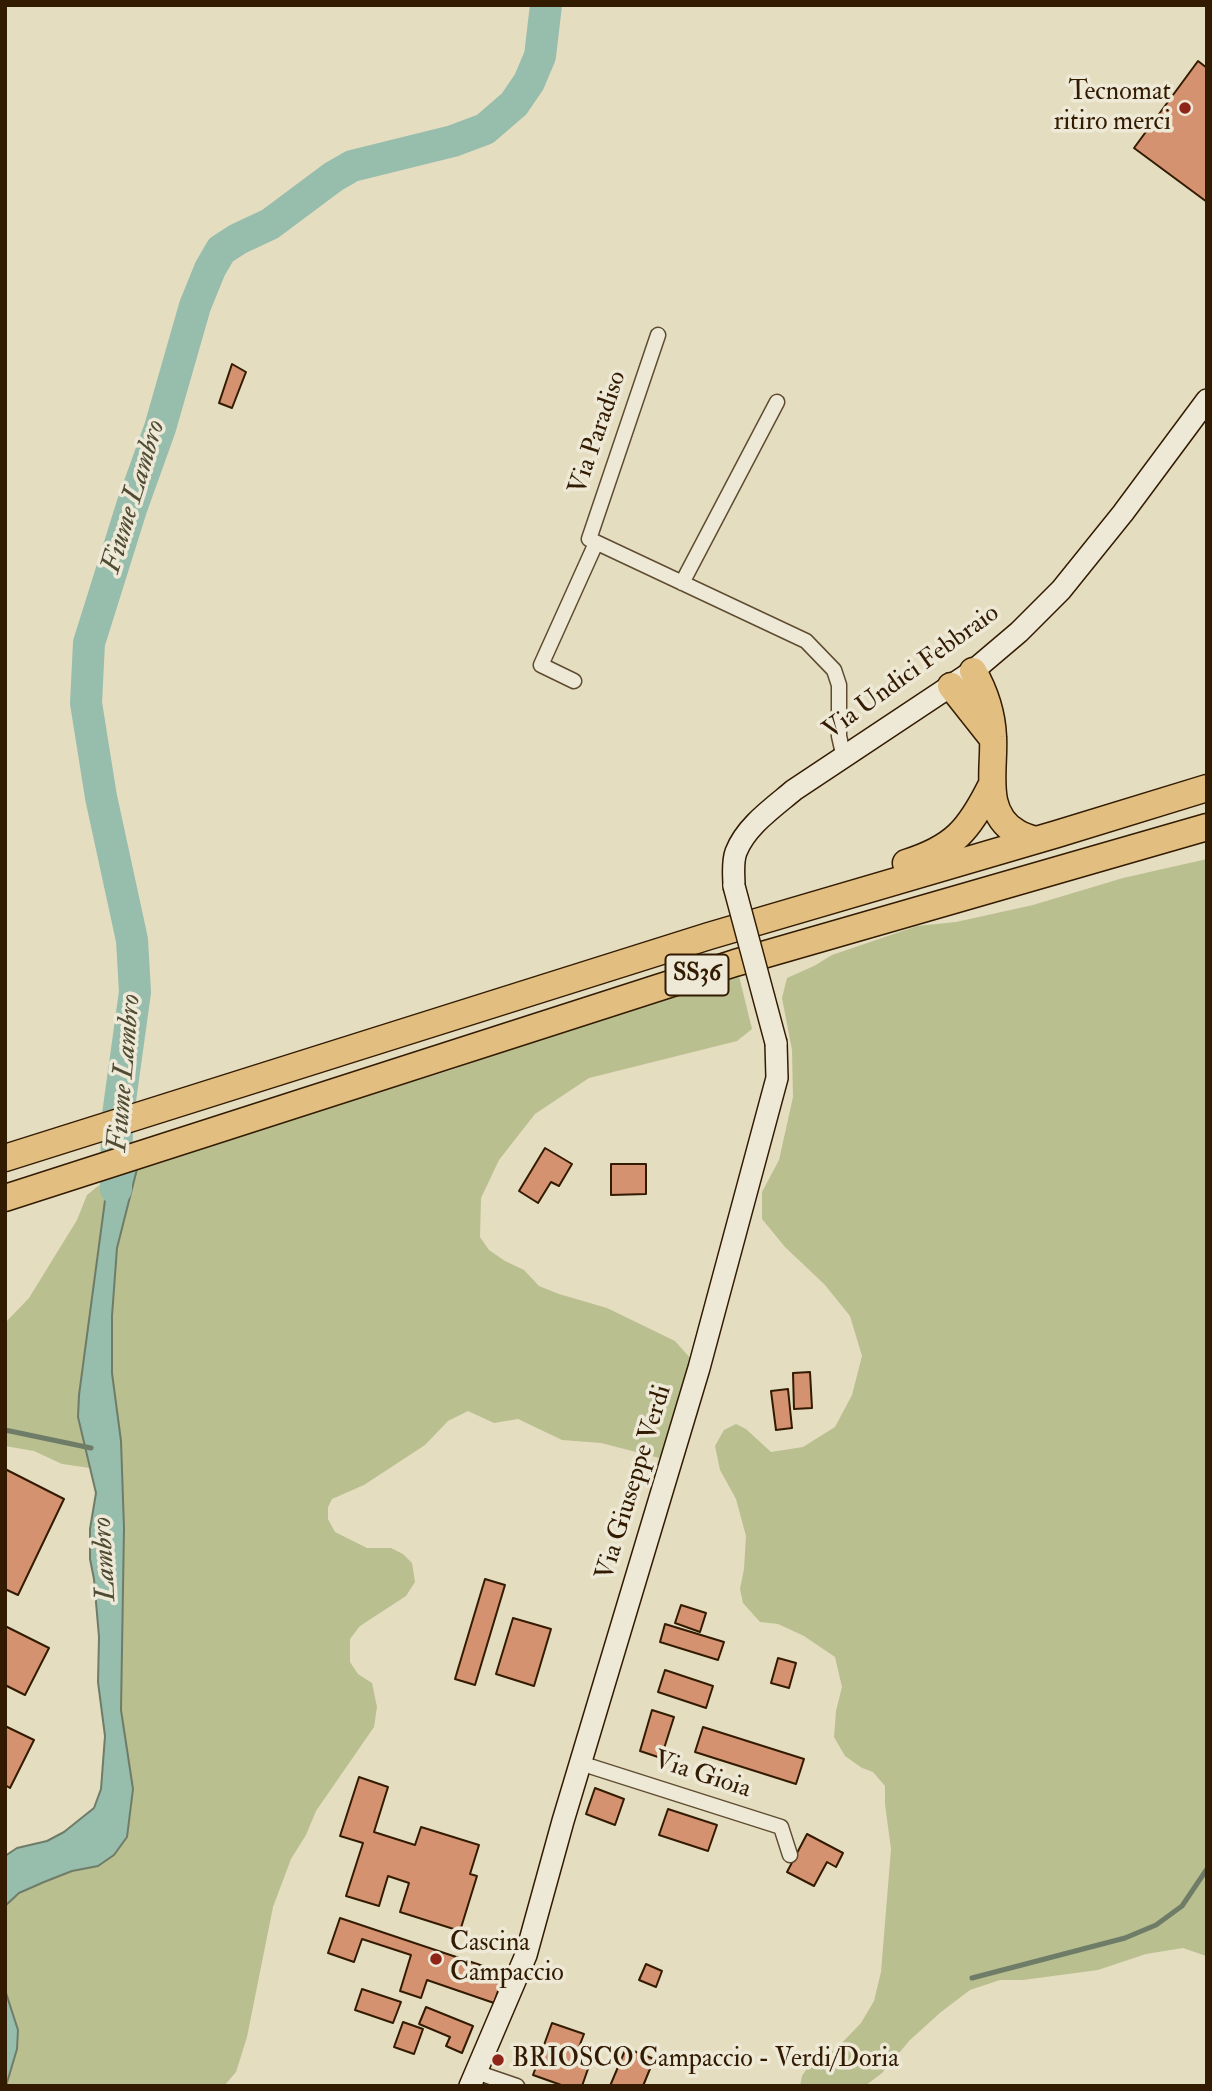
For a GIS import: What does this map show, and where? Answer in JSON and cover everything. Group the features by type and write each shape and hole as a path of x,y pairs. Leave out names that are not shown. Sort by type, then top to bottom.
{"highway":[{"path":"973,671 990,708 993,739 991,786 997,812 1016,833 1036,840"},
{"path":"951,686 993,739"},
{"path":"709,936 767,907 916,860 941,849 970,824 991,786"},
{"name":"SS36","path":"5,1158 709,936 1207,788"},
{"name":"SS36","path":"5,1198 735,962 1207,827"}],"street":[{"name":"Via Paradiso","path":"574,681 541,665 596,542 589,539 658,335"},
{"name":"Via Undici Febbraio","path":"734,886 736,853 751,828 794,790 973,671 1020,632 1061,590 1124,513 1207,400"},
{"path":"682,583 777,402"},
{"path":"596,542 806,641 834,670 839,685 839,736 844,758"},
{"name":"Via Giuseppe Verdi","path":"473,2079 526,1955 580,1763 695,1381 777,1078 776,1043 734,886"},
{"name":"Via Gioia","path":"580,1763 781,1827 790,1854"},
{"path":"473,2079 517,2086"}],"shaded area":[{"path":"1207,859 1207,1959 1206,1956 1183,1948 1146,1954 1098,1970 1023,1980 1000,1980 970,1990 941,2012 910,2040 882,2073 865,2086 800,2086 808,2067 836,2049 861,2023 874,2001 881,1972 891,1849 885,1786 873,1772 845,1756 834,1737 836,1711 842,1687 835,1657 804,1636 778,1624 760,1622 743,1603 740,1589 746,1536 736,1499 720,1470 715,1446 724,1430 736,1424 746,1429 771,1452 803,1447 835,1427 852,1395 862,1356 850,1316 825,1285 785,1247 762,1219 762,1192 779,1160 793,1097 792,1050 782,998 787,978 832,955 917,926 956,922 1033,905 1123,878"},
{"path":"739,976 752,1029 737,1041 589,1078 535,1114 499,1160 481,1198 480,1237 489,1250 524,1270 539,1286 607,1308 675,1341 699,1368 671,1461 601,1443 562,1440 518,1419 494,1423 468,1411 448,1421 425,1445 364,1485 332,1499 328,1507 328,1519 335,1532 367,1548 391,1548 403,1554 412,1563 415,1582 406,1596 360,1626 350,1639 350,1662 358,1674 372,1683 377,1707 374,1727 316,1811 306,1835 291,1859 273,1907 247,2037 236,2072 224,2086 6,2086 17,2049 5,1990 5,1906 37,1885 98,1865 133,1789 121,1710 124,1528 121,1441 112,1373 112,1316 117,1248 137,1169 454,1069 612,1013"},
{"path":"108,1178 79,1395 78,1417 90,1468 62,1464 34,1451 5,1446 5,1323 29,1298 77,1220 87,1195"}],"water":[{"name":"Lambro","path":"137,1169 117,1248 112,1316 112,1373 121,1441 124,1528 121,1710 133,1789 127,1837 114,1855 98,1866 72,1871 44,1882 19,1893 5,1906 5,1856 17,1848 47,1841 64,1832 94,1808 101,1789 105,1736 98,1682 99,1637 90,1559 90,1529 96,1493 78,1417 79,1395 108,1178"},
{"path":"5,1990 18,2030 17,2049 6,2086"}],"building":[{"name":"Tecnomat ritiro merci","path":"1198,61 1207,68 1207,202 1134,148"},
{"path":"232,364 246,372 232,408 219,403"},
{"path":"545,1148 572,1164 559,1186 551,1182 538,1203 519,1191"},
{"path":"611,1164 646,1164 646,1194 611,1195"},
{"path":"810,1372 812,1408 794,1409 793,1373"},
{"path":"788,1389 792,1428 776,1430 771,1391"},
{"path":"5,1469 64,1499 18,1595 5,1589"},
{"path":"485,1579 505,1585 475,1685 455,1679"},
{"path":"681,1605 706,1613 700,1632 675,1623"},
{"path":"513,1618 551,1629 534,1686 496,1674"},
{"path":"665,1624 724,1642 718,1660 660,1642"},
{"path":"5,1626 49,1648 25,1695 5,1685"},
{"path":"778,1658 796,1663 789,1688 771,1683"},
{"path":"665,1670 713,1686 706,1708 658,1692"},
{"path":"652,1710 674,1717 661,1758 640,1751"},
{"path":"5,1726 34,1740 10,1788 5,1785"},
{"path":"703,1727 804,1759 796,1784 695,1752"},
{"path":"359,1777 388,1787 374,1832 415,1845 421,1827 479,1845 470,1874 477,1876 460,1931 400,1912 409,1883 388,1876 379,1906 346,1896 363,1843 340,1836"},
{"path":"595,1788 624,1799 615,1825 586,1814"},
{"path":"668,1809 717,1825 708,1851 659,1835"},
{"path":"807,1834 843,1853 836,1867 827,1862 814,1886 787,1872"},
{"name":"Cascina Campaccio","path":"340,1918 504,1973 494,2003 427,1980 421,1998 400,1991 411,1955 362,1939 354,1962 328,1953"},
{"path":"646,1964 662,1971 656,1987 639,1980"},
{"path":"362,1989 401,2002 393,2023 355,2010"},
{"path":"426,2007 473,2026 462,2053 446,2046 450,2037 419,2024"},
{"path":"403,2022 423,2029 414,2054 394,2047"},
{"path":"552,2023 584,2034 574,2060 589,2066 582,2086 564,2086 533,2075"},
{"path":"626,2048 654,2059 643,2086 610,2086"}],"waterway":[{"name":"Fiume Lambro","path":"116,1189 117,1122 135,992 132,940 101,797 86,703 89,643 132,506 160,428 195,306 221,250 270,224 333,177 352,166 453,141 485,129 514,104 529,82 540,56 546,5"},
{"path":"5,1430 91,1448"},
{"path":"972,1978 1125,1938 1156,1925 1182,1906 1207,1869"}],"place":[{"name":"Tecnomat ritiro merci","path":"1185,108"},
{"name":"Cascina Campaccio","path":"436,1959"},
{"name":"BRIOSCO Campaccio - Verdi/Doria","path":"498,2060"}]}
